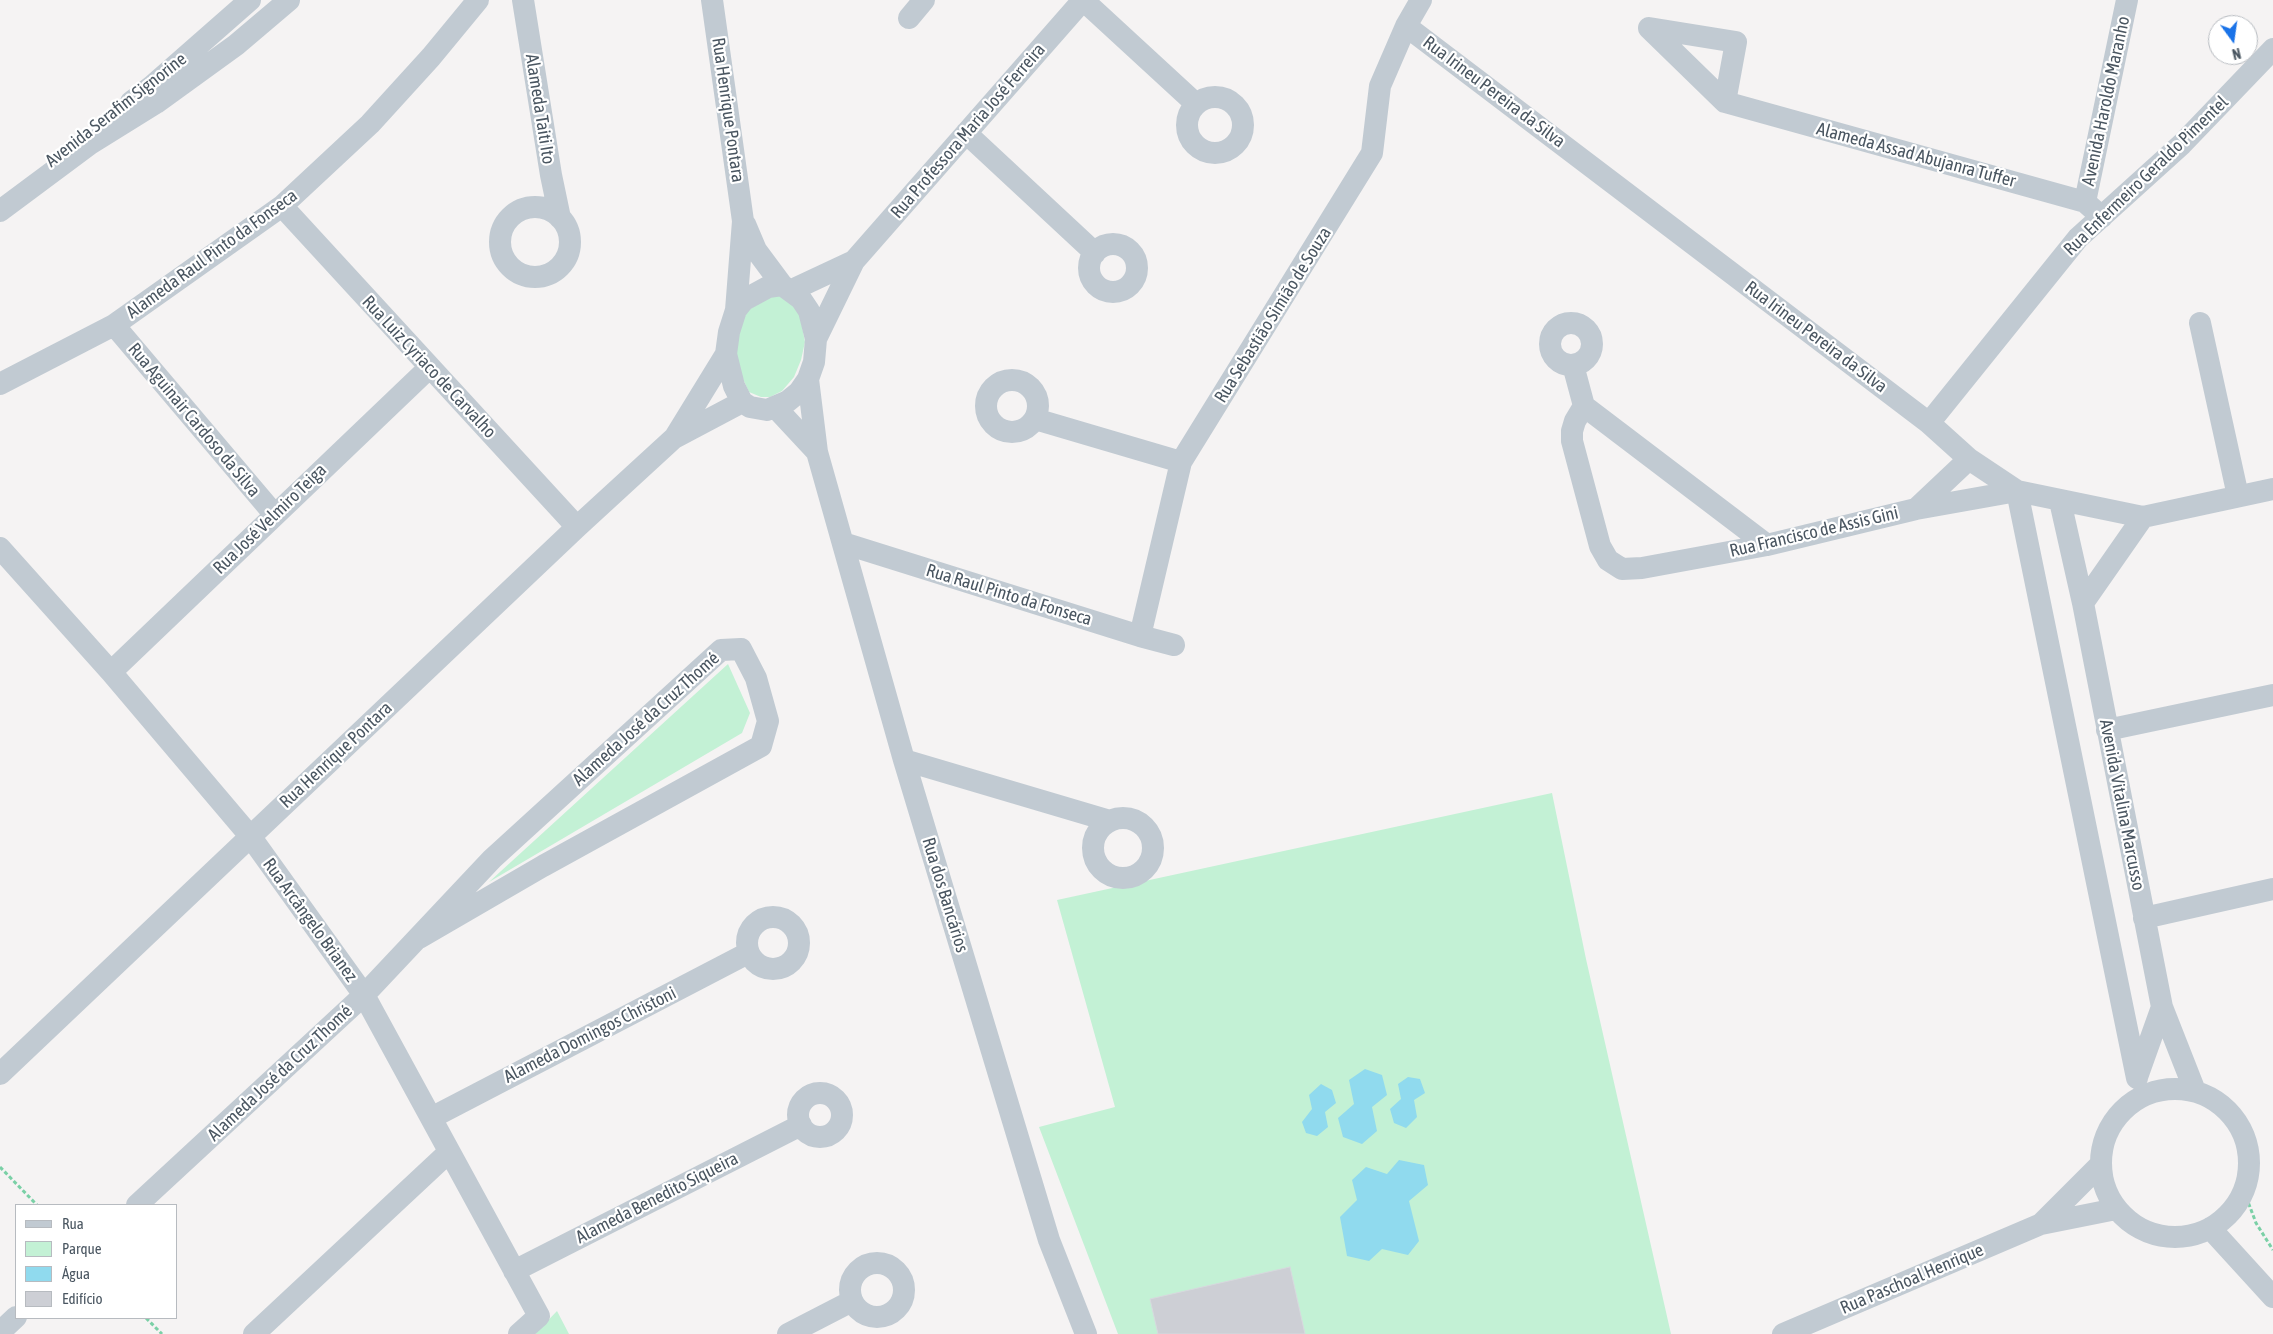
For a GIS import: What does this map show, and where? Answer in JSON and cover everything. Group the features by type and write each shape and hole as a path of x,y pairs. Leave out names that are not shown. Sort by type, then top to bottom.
{"street":[{"name":"Avenida Serafim Signorine","path":"0,195 21,182 152,86 250,0"},
{"path":"0,211 90,144 156,103 236,45 289,0"},
{"name":"Alameda Raul Pinto da Fonseca","path":"0,384 114,325 282,206 370,124 431,58 478,0"},
{"name":"Alameda Taiti Ito","path":"523,0 551,175 560,218"},
{"name":"Rua Henrique Pontara","path":"712,0 743,221 736,310"},
{"path":"906,0 909,18 924,0"},
{"path":"1083,0 1196,104"},
{"name":"Rua Professora Maria José Ferreira","path":"816,339 854,261 1083,0"},
{"name":"Avenida Haroldo Maranho","path":"2085,202 2126,0"},
{"name":"Rua Sebastião Simião de Souza","path":"1140,636 1181,462 1372,153 1380,86 1418,1"},
{"name":"Rua Irineu Pereira da Silva","path":"1406,26 1929,423 1968,459 2016,491 2142,516 2273,489"},
{"name":"Rua Enfermeiro Geraldo Pimentel","path":"1929,423 2078,238 2182,144 2273,49"},
{"name":"Alameda Assad Abujanra Tuffer","path":"1725,102 2085,202 2102,217"},
{"path":"966,133 1095,253"},
{"name":"Rua Luiz Cyriaco de Carvalho","path":"282,206 577,527"},
{"name":"Rua Henrique Pontara","path":"743,221 756,250 787,288"},
{"name":"Rua Professora Maria José Ferreira","path":"787,288 854,261"},
{"path":"768,287 787,288 802,299 808,311 816,339 814,362 808,379 800,392 776,408 758,410 742,402 734,386 726,354 729,332 736,310 754,293 768,287"},
{"path":"2200,323 2238,496"},
{"name":"Rua Aguinair Cardoso da Silva","path":"114,325 274,514"},
{"name":"Rua Henrique Pontara","path":"674,438 726,354"},
{"path":"1573,365 1584,406 1767,544"},
{"name":"Rua José Velmiro Teiga","path":"110,672 430,367"},
{"name":"Rua dos Bancários","path":"808,379 817,452 904,760 1049,1240 1086,1334"},
{"name":"Rua Henrique Pontara","path":"0,1074 577,527 674,438 742,402"},
{"name":"Rua Francisco de Assis Gini","path":"1584,406 1576,421 1572,441 1600,546 1608,560 1622,569 1642,568 1767,544 1916,509 1968,459"},
{"name":"Rua dos Bancários","path":"776,408 817,452"},
{"path":"1035,418 1181,462"},
{"path":"1916,509 2016,491 2137,1078"},
{"name":"Avenida Vitalina Marcusso","path":"2060,501 2083,603 2162,1007 2195,1091"},
{"path":"2083,603 2142,516"},
{"name":"Rua Raul Pinto da Fonseca","path":"843,543 1174,645"},
{"name":"Rua Arcângelo Brianez","path":"0,548 110,672 250,836 364,995 538,1316 519,1334"},
{"name":"Alameda José da Cruz Thomé","path":"138,1204 364,995 492,858 721,650 741,649 756,678 768,721 761,746 543,866 419,938"},
{"path":"2108,730 2273,695"},
{"path":"904,760 1110,821"},
{"path":"2144,918 2273,888"},
{"name":"Alameda Domingos Christoni","path":"431,1118 748,953"},
{"path":"2130,1104 2162,1007"},
{"path":"2175,1089 2195,1091 2214,1100 2230,1112 2242,1129 2248,1148 2249,1169 2244,1191 2235,1207 2224,1219 2210,1228 2191,1236 2170,1238 2149,1233 2130,1224 2116,1209 2104,1188 2100,1165 2103,1142 2114,1120 2130,1104 2151,1092 2175,1089"},
{"name":"Alameda Benedito Siqueira","path":"514,1271 801,1125"},
{"path":"254,1334 449,1152"},
{"name":"Rua Paschoal Henrique","path":"2041,1224 2100,1165"},
{"name":"Rua Paschoal Henrique","path":"1783,1334 2041,1224 2116,1209"},
{"path":"2210,1228 2273,1298"},
{"path":"788,1334 852,1302"},
{"path":"0,1332 15,1318"}],"path":[{"path":"0,1167 36,1204"},
{"path":"2244,1191 2256,1223 2273,1250"},
{"path":"147,1319 162,1334"}],"green space":[{"path":"774,295 788,296 798,305 805,342 801,360 794,377 782,391 770,397 761,397 749,392 736,364 738,331 748,310"},
{"path":"728,664 750,713 742,733 489,882"},
{"path":"1552,793 1586,959 1671,1334 1118,1334 1039,1127 1115,1107 1057,900"},
{"path":"557,1311 569,1334 535,1334"}],"water":[{"path":"1365,1069 1382,1075 1387,1095 1372,1107 1377,1131 1362,1144 1343,1137 1338,1118 1354,1104 1349,1080"},
{"path":"1408,1077 1420,1079 1425,1093 1414,1100 1417,1117 1406,1128 1394,1123 1390,1109 1401,1099 1398,1084"},
{"path":"1321,1084 1332,1090 1336,1103 1325,1112 1328,1127 1317,1136 1306,1133 1302,1122 1312,1109 1309,1095"},
{"path":"1399,1160 1424,1165 1428,1185 1409,1201 1419,1241 1408,1255 1382,1249 1369,1261 1347,1256 1340,1217 1357,1200 1352,1180 1366,1167 1387,1174"}],"building":[{"path":"1290,1267 1305,1334 1158,1334 1150,1299"}]}
